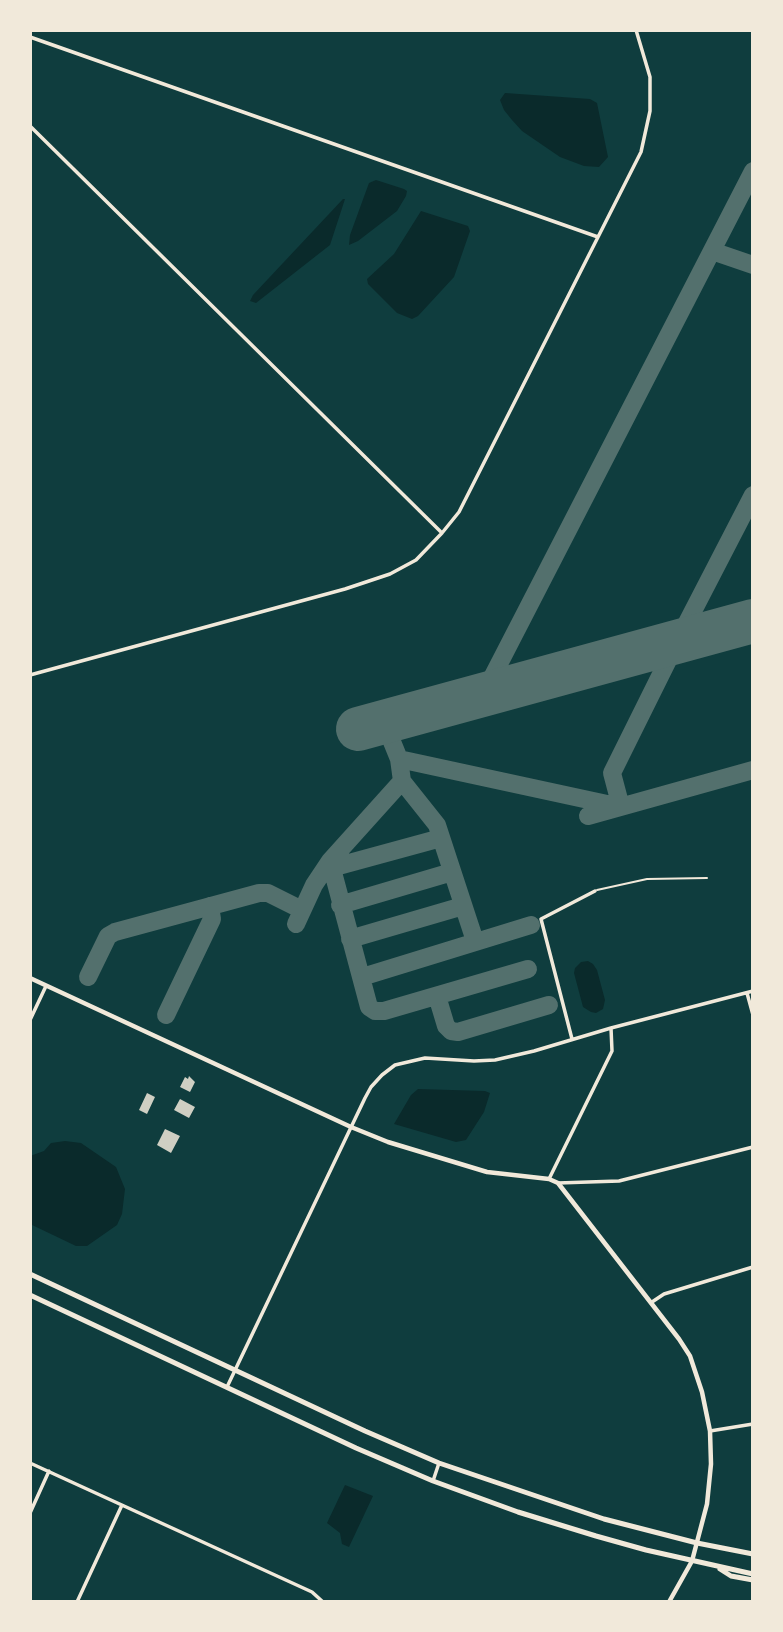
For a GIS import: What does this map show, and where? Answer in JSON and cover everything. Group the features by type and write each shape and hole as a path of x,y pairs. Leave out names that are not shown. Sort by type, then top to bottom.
{"main road":[{"path":"30,1274 439,1463 565,1507 697,1543 753,1554"},
{"path":"30,1295 393,1465 433,1481 558,1525 692,1561 753,1574"},
{"path":"714,1566 731,1576 753,1580"}],"street":[{"path":"30,675 345,589 390,574 416,559 442,533 459,512 641,152 650,111 650,77 636,30"},
{"path":"30,37 598,237"},
{"path":"30,125 442,533"},
{"path":"572,1039 541,919 595,891"},
{"path":"30,978 351,1127 388,1142 476,1169 549,1179 558,1183 619,1181 753,1147"},
{"path":"30,1020 46,986"},
{"path":"227,1387 371,1087 395,1065 425,1058 474,1062 495,1060 753,991"},
{"path":"747,993 753,1015"},
{"path":"549,1179 612,1051 611,1028"},
{"path":"558,1183 652,1302 690,1356 702,1392 710,1431 711,1464 707,1504 692,1561 669,1602"},
{"path":"652,1302 664,1294 753,1267"},
{"path":"710,1431 753,1424"},
{"path":"30,1463 312,1592 323,1602"},
{"path":"433,1481 439,1463"},
{"path":"30,1513 49,1471"},
{"path":"77,1602 122,1505"}],"lane":[{"path":"595,891 647,879 706,878"}],"water":[{"path":"505,93 590,99 597,103 608,157 599,167 584,166 560,157 522,131 512,120 500,100"},
{"path":"376,180 404,189 407,191 406,196 397,211 349,245 350,235 369,183"},
{"path":"343,199 330,245 256,303 250,301 253,295"},
{"path":"421,211 468,226 470,231 454,277 418,316 412,319 397,313 368,284 367,279 394,254"},
{"path":"588,961 597,970 605,1000 603,1009 596,1013 583,1007 574,973 581,962"},
{"path":"418,1089 490,1093 484,1112 466,1140 456,1142 394,1124 411,1095"},
{"path":"51,1143 81,1143 116,1167 125,1189 122,1214 117,1225 87,1246 76,1246 30,1224 30,1156 44,1151"},
{"path":"345,1485 373,1496 349,1547 342,1544 340,1533 327,1523"}],"building":[{"path":"189,1076 195,1082 190,1092 180,1087 185,1077 188,1079"},
{"path":"147,1093 155,1097 147,1114 139,1110"},
{"path":"180,1099 195,1107 189,1118 174,1110"},
{"path":"165,1129 180,1136 171,1153 157,1145"}],"taxiway":[{"path":"483,695 753,171"},
{"path":"712,251 753,265"},
{"path":"384,722 399,759 621,807 612,773 753,495"},
{"path":"296,924 314,885 330,861 402,781 399,759"},
{"path":"588,816 753,770"},
{"path":"402,781 437,825 475,941"},
{"path":"331,868 441,838"},
{"path":"330,861 369,1007 375,1011 384,1011 528,969"},
{"path":"340,905 452,872"},
{"path":"88,977 108,936 115,932 259,893 268,893 302,910"},
{"path":"166,1015 212,919 210,906"},
{"path":"350,939 463,906"},
{"path":"362,977 531,925"},
{"path":"437,996 446,1026 451,1031 458,1032 549,1005"}],"runway":[{"path":"358,729 753,621"}]}
